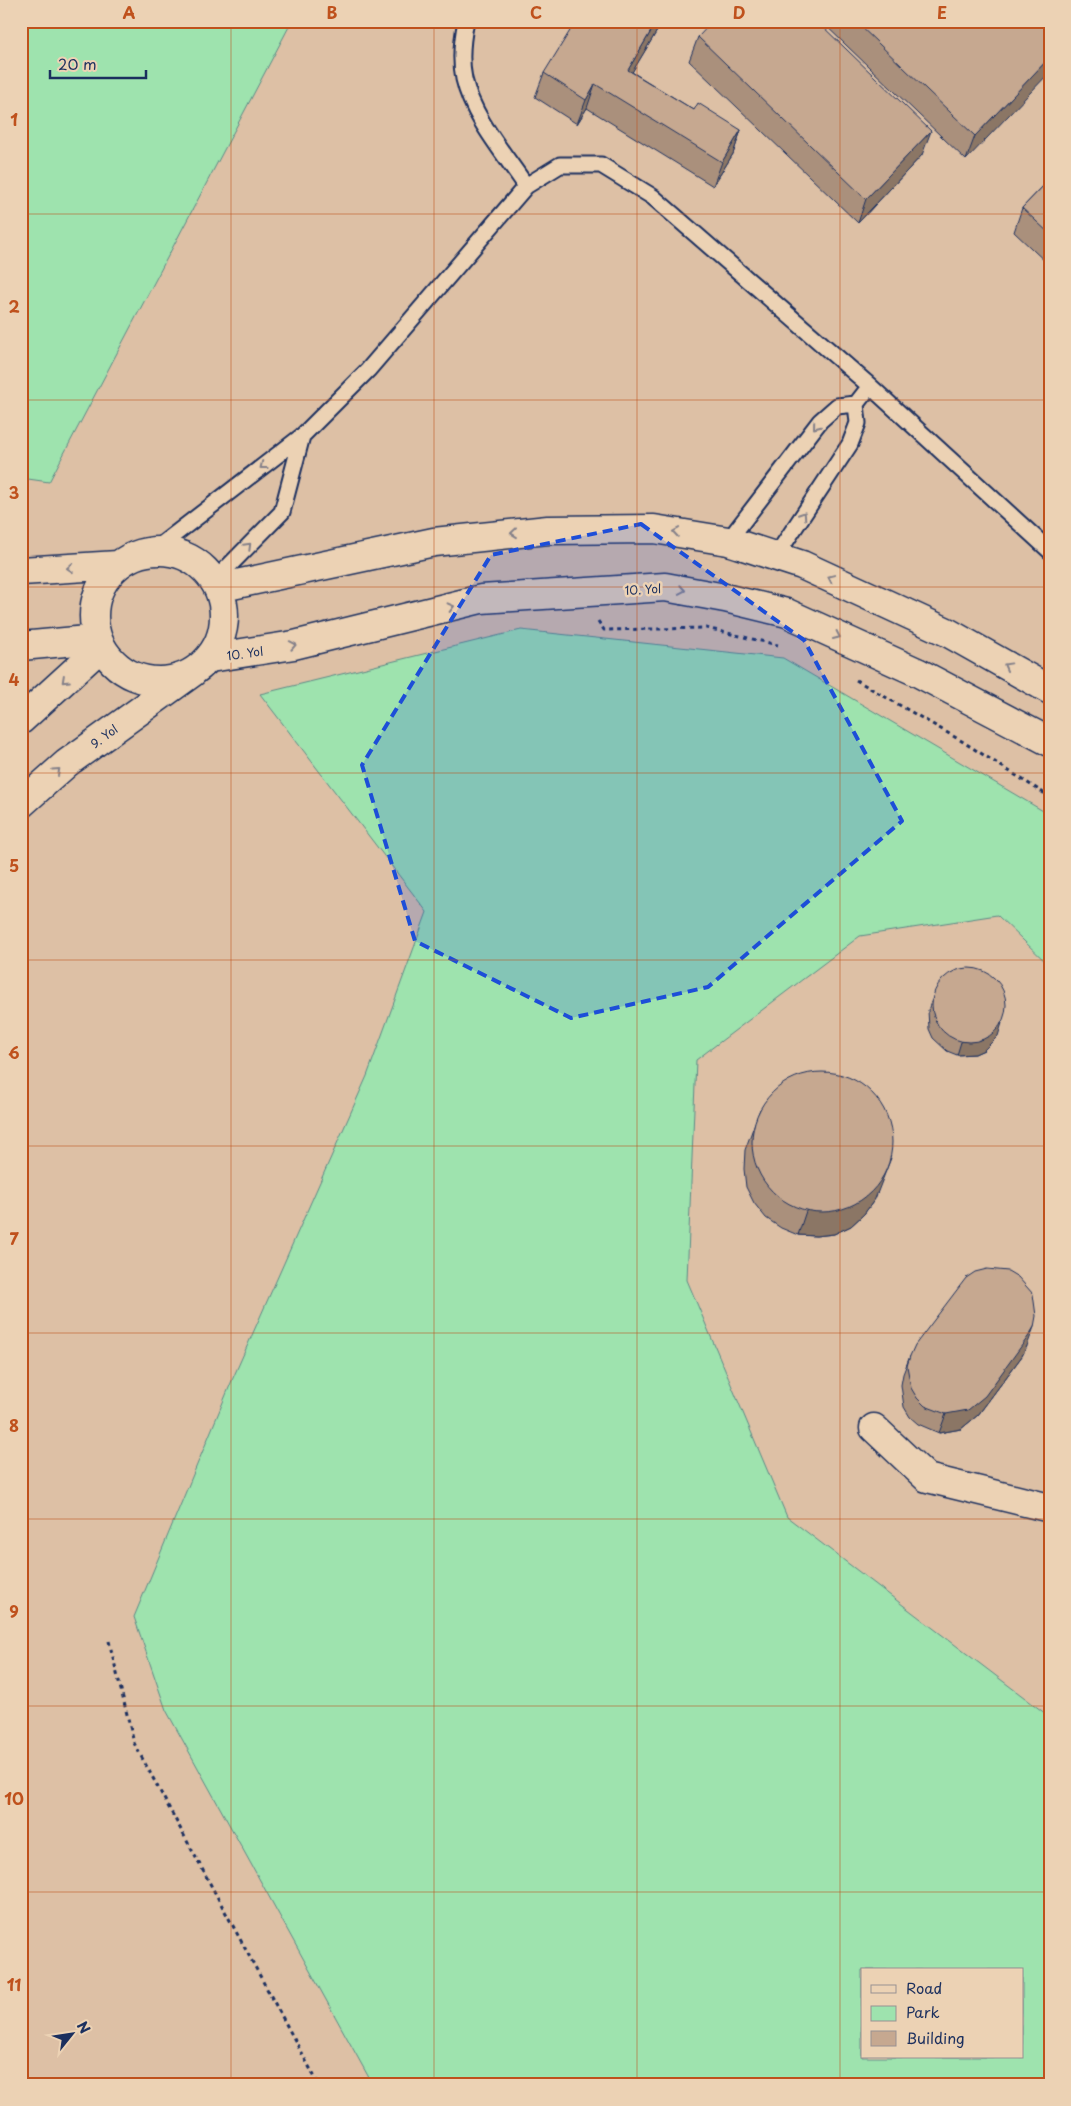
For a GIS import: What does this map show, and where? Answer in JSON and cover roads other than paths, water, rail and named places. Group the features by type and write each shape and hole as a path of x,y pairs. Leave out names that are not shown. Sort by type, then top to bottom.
{"street":[{"path":"99,643 94,619 96,598 105,580 118,565 135,555 153,551 171,552 188,557 202,568 216,585 434,542 548,530 654,529 728,540 802,564 946,632 1050,690"},
{"path":"21,571 118,565"},
{"name":"10. Yol","path":"201,665 219,642 224,624 224,606 216,585"},
{"name":"10. Yol","path":"99,643 114,663 130,676 151,682 172,681 201,665 294,645 482,599 665,587 725,598 786,613 917,672 1050,742"},
{"path":"21,646 99,643"},
{"path":"21,720 99,643"},
{"name":"9. Yol","path":"21,804 67,763 201,665"},
{"path":"874,1428 927,1478 1050,1508"}],"lane":[{"path":"466,21 462,41 464,79 477,113 526,186"},
{"path":"153,551 302,436 368,370 526,186 560,165 601,165 653,197 870,386 1050,551"},
{"path":"776,556 850,444 858,423 856,404 870,386"},
{"path":"728,540 820,421 837,406 856,404"},
{"path":"216,585 282,512 302,436"}]}
